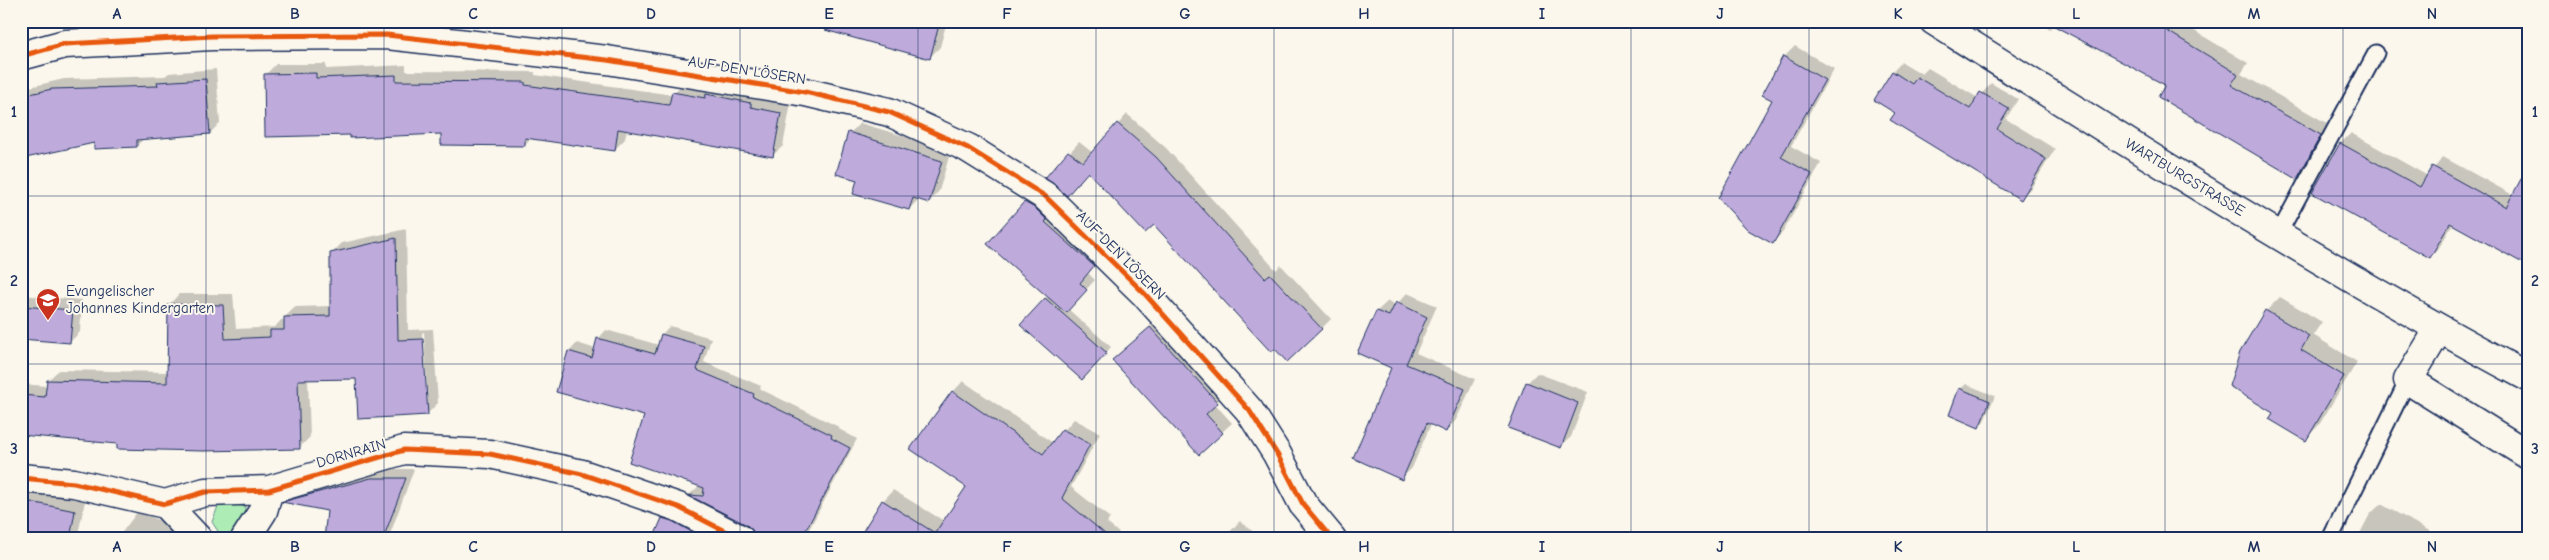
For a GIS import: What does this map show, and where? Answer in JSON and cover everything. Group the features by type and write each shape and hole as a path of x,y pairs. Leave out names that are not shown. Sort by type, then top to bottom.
{"street":[{"name":"WARTBURGSTRASSE","path":"1934,21 2124,140 2439,329 2528,377"},
{"name":"AUF DEN LÖSERN","path":"21,56 65,44 212,36 387,35 617,62 805,92 889,112 968,148 1045,196 1144,293 1249,410 1277,454 1303,504 1332,539"},
{"path":"2439,329 2408,380 2528,455"},
{"name":"DORNRAIN","path":"21,478 74,483 165,504 205,492 269,490 404,450 490,454 582,474 678,507 740,539"},
{"path":"245,539 263,511 269,490"},
{"path":"165,504 198,539"}],"lane":[{"path":"2279,233 2376,53"},
{"path":"2330,539 2408,380"}],"green space":[{"path":"220,501 245,507 245,517 235,539 223,539 212,522"}],"building":[{"path":"826,21 940,21 930,59 825,30"},
{"path":"2045,21 2151,21 2238,74 2231,85 2321,135 2297,179 2158,97 2165,85"},
{"path":"1783,56 1825,80 1781,157 1812,174 1773,244 1748,230 1718,198 1772,100 1762,95"},
{"path":"1892,71 1912,84 1917,77 1970,109 1980,92 2009,109 1997,129 2046,159 2021,200 1890,120 1895,113 1874,100"},
{"path":"316,73 316,78 396,75 396,81 525,82 525,85 669,105 672,92 705,98 706,94 751,103 751,107 781,113 773,157 618,129 615,151 525,138 525,146 441,145 441,134 350,138 350,135 265,137 264,74"},
{"path":"206,79 210,134 137,140 137,147 94,149 94,143 21,159 21,96 52,89 158,86 157,82"},
{"path":"1117,123 1156,157 1265,278 1270,274 1322,329 1287,362 1275,349 1271,352 1154,225 1145,233 1088,172 1067,196 1045,178 1068,151 1083,162"},
{"path":"848,132 942,161 929,203 913,198 909,210 853,194 857,180 836,174"},
{"path":"2340,143 2420,187 2432,166 2506,207 2528,166 2528,266 2450,223 2430,258 2312,193"},
{"path":"1024,202 1035,208 1047,220 1045,222 1094,266 1080,283 1087,290 1066,313 987,244"},
{"path":"396,238 398,340 423,339 428,415 358,419 356,379 298,380 300,449 203,451 117,449 117,444 21,435 21,395 45,397 47,380 167,383 168,304 223,305 225,339 270,337 270,330 284,330 284,317 330,316 330,253"},
{"path":"1045,298 1107,353 1082,380 1020,325"},
{"path":"1396,302 1427,317 1406,364 1465,389 1446,432 1427,423 1402,480 1353,458 1391,368 1357,353 1376,311 1389,316"},
{"path":"21,306 73,310 70,343 21,339"},
{"path":"2265,310 2309,336 2301,350 2344,376 2306,441 2269,419 2273,413 2229,386 2240,352"},
{"path":"1150,327 1218,403 1206,414 1223,433 1199,455 1112,360"},
{"path":"661,334 704,346 697,370 754,394 753,397 832,435 831,438 850,448 801,539 756,539 753,531 747,525 688,495 703,496 704,488 629,462 644,416 556,392 568,351 592,358 597,338 655,354"},
{"path":"1526,382 1578,403 1561,448 1508,428"},
{"path":"1959,388 1990,401 1979,428 1949,415"},
{"path":"952,391 1043,454 1062,429 1090,444 1062,498 1111,539 858,539 882,500 935,533 966,487 910,449"},
{"path":"371,478 406,478 383,539 324,539 327,511 282,502"},
{"path":"21,500 75,511 70,539 21,539"},
{"path":"662,518 672,521 705,539 653,539"}],"cycle path":[{"path":"21,56 65,44 212,36 387,35 607,60 805,92 889,112 968,148 1045,196 1144,293 1249,410 1277,454 1303,504 1332,539"},
{"path":"21,478 74,483 165,504 205,492 269,490 404,450 490,454 582,474 678,507 740,539"}],"place":[{"name":"Evangelischer Johannes Kindergarten","path":"48,321"}]}
